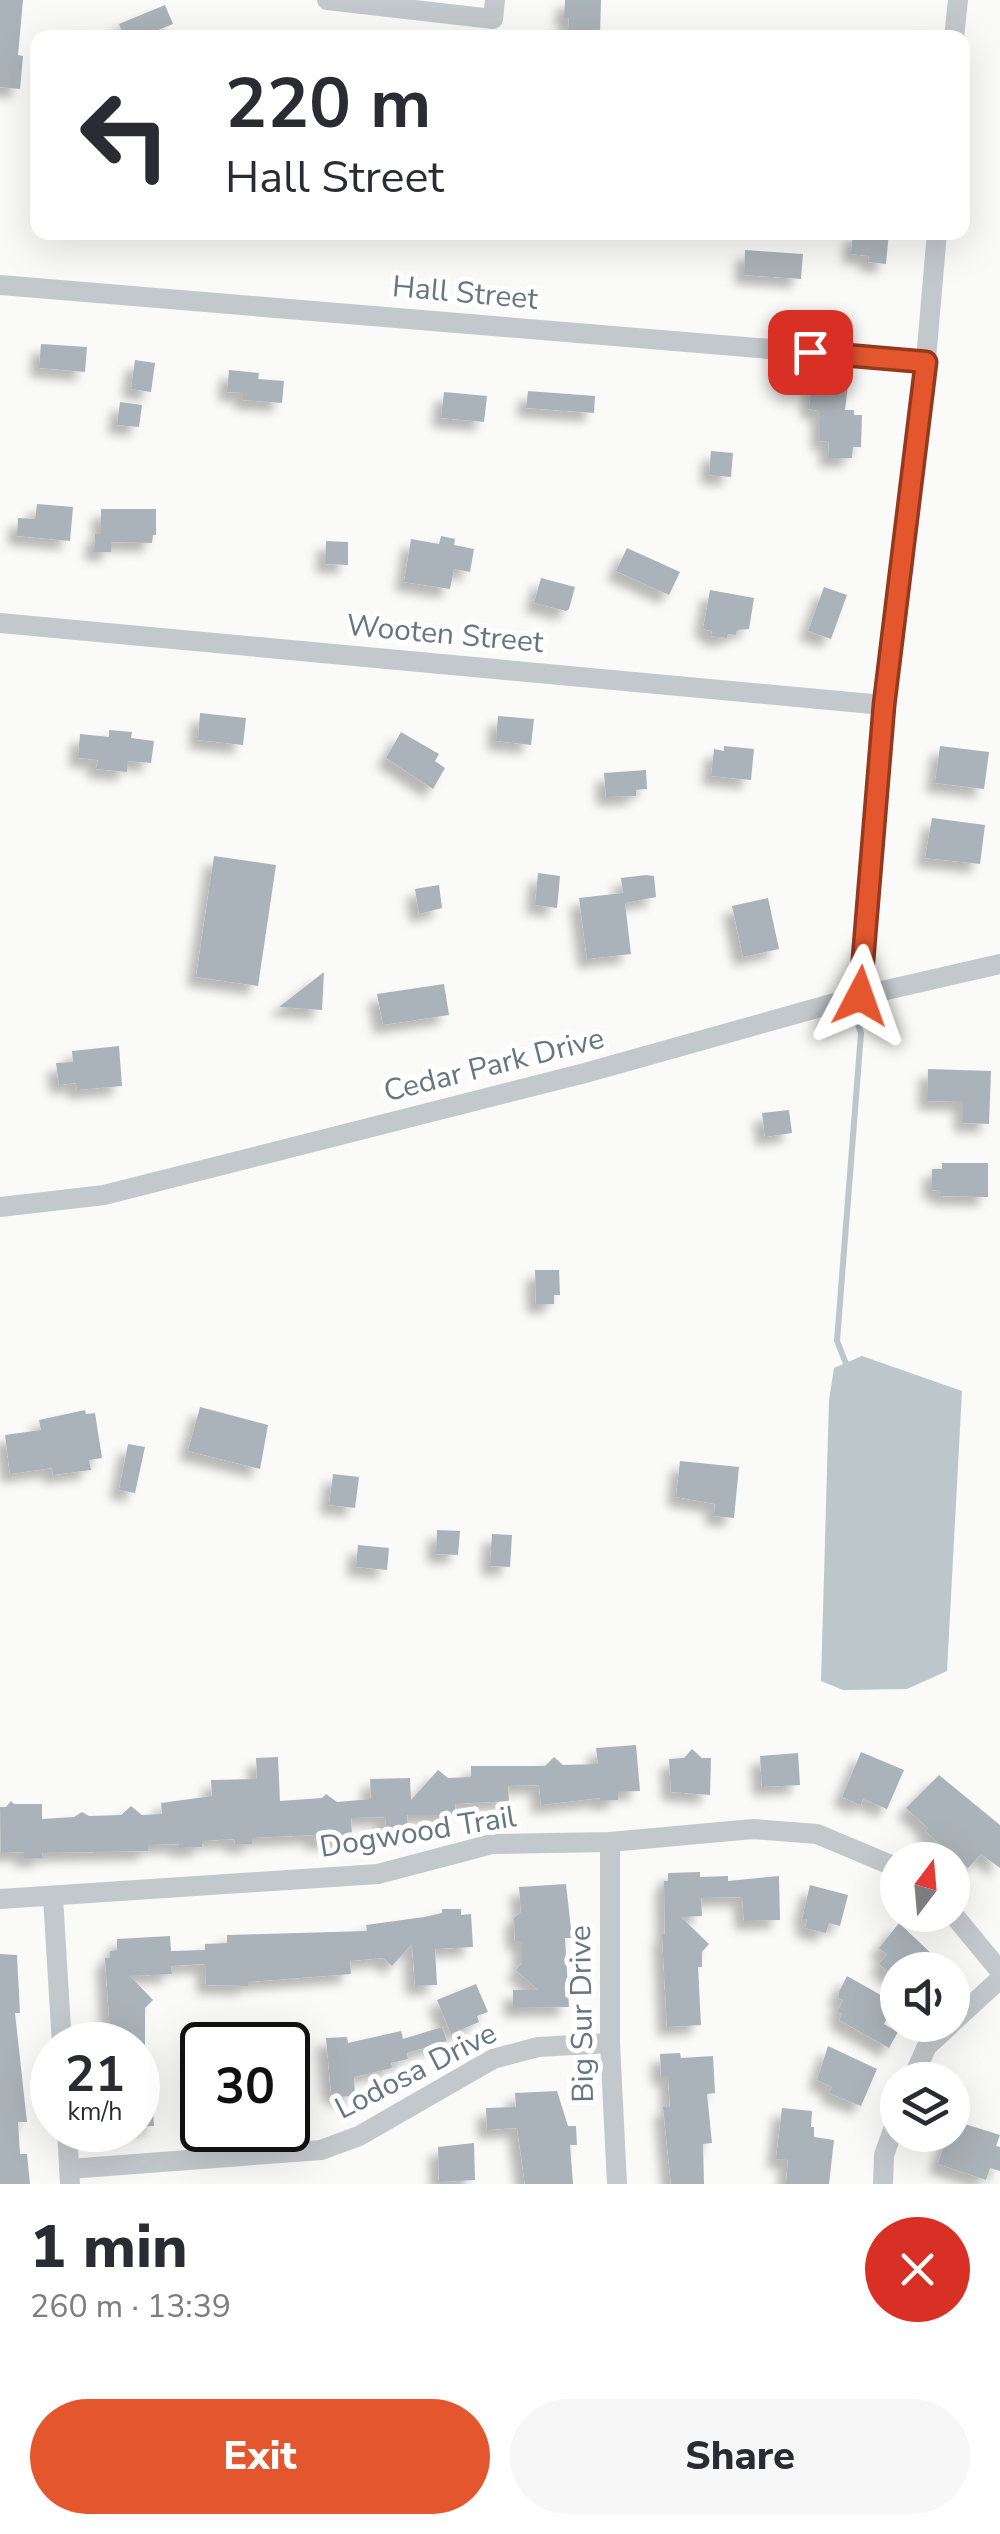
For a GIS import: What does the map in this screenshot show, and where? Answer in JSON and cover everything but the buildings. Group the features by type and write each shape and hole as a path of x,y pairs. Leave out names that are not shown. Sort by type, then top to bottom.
{"street":[{"path":"327,0 493,19 495,0"},
{"path":"955,30 958,0"},
{"path":"860,996 884,705 926,362 936,240"},
{"name":"Hall Street","path":"0,285 926,362"},
{"name":"Wooten Street","path":"0,623 884,705"},
{"name":"Cedar Park Drive","path":"0,1207 104,1195 584,1073 860,996 1000,964"},
{"name":"Dogwood Trail","path":"0,1899 378,1874 492,1844 610,1842 753,1829 817,1834 880,1860"},
{"name":"Big Sur Drive","path":"610,1842 610,2042 617,2184"},
{"path":"53,1896 61,2022"},
{"path":"968,1932 1000,1970"},
{"path":"970,2007 1000,1979"},
{"name":"Lodosa Drive","path":"70,2176 321,2150 359,2136 493,2059 538,2047 610,2042"},
{"path":"883,2184 885,2152"}],"shaded area":[{"path":"862,1356 962,1391 947,1671 907,1689 843,1690 821,1681 829,1400 834,1368"}],"waterway":[{"path":"849,1371 837,1341 861,1033 853,1011"}],"route":[{"path":"810,352 926,362 884,705 860,996"}]}
